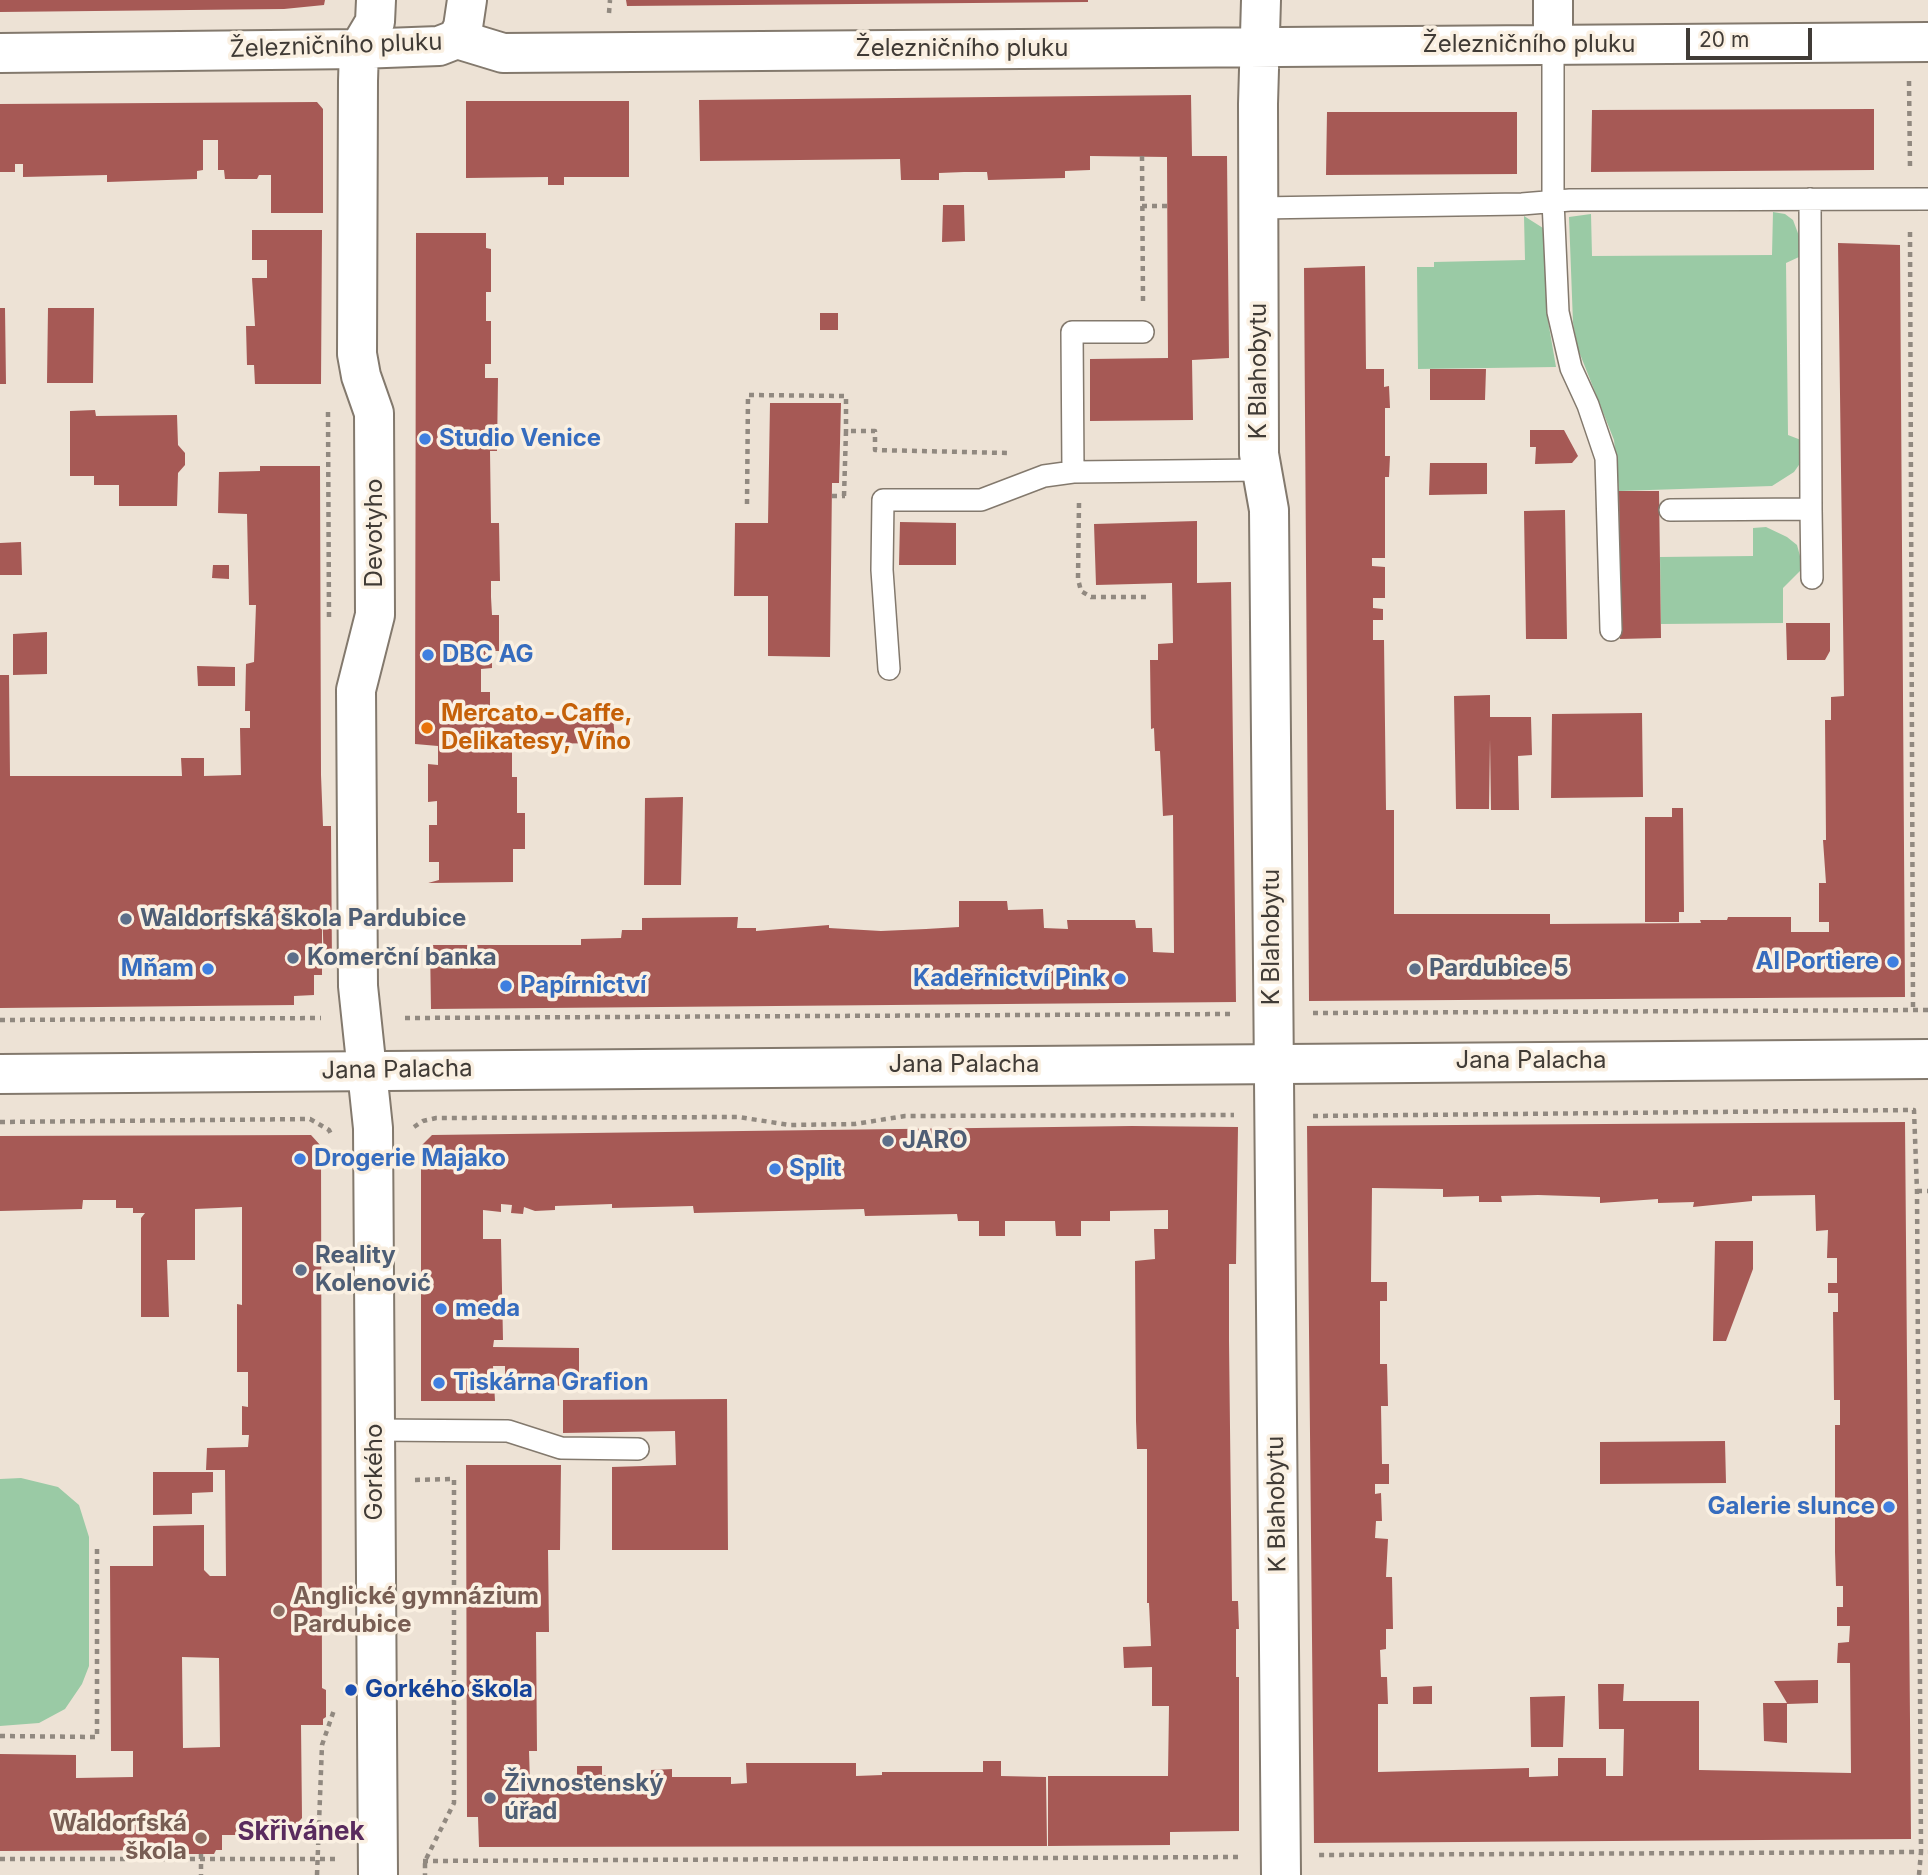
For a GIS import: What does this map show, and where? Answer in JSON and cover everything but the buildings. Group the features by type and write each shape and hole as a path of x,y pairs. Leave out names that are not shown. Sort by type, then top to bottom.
{"street":[{"name":"Devotyho","path":"367,1070 358,986 356,690 375,615 374,425 357,354 350,49 374,22 376,0"},
{"path":"457,38 463,27 467,0"},
{"name":"K Blahobytu","path":"1261,0 1258,208 1262,470 1269,510 1279,1862"},
{"path":"1553,0 1553,45"},
{"name":"Železničního pluku","path":"0,53 350,49 439,46 457,38 503,53 1919,43"},
{"name":"Jana Palacha","path":"0,1074 1928,1059"},
{"name":"Gorkého","path":"367,1070 392,1430 378,1875"}],"lane":[{"path":"1553,45 1553,201 1558,312 1571,368 1606,458 1611,630"},
{"path":"1810,199 1812,578"},
{"path":"1258,208 1553,201 1919,199"},
{"path":"1076,472 1072,332 1143,332"},
{"path":"889,669 882,570 883,500 981,500 1044,476 1076,472 1262,470"},
{"path":"1670,510 1811,509"},
{"path":"392,1430 508,1431 561,1448 638,1449"}],"path":[{"path":"1913,1010 1919,43"},
{"path":"1142,156 1143,332"},
{"path":"1142,206 1167,206"},
{"path":"747,504 748,395 846,396 844,496"},
{"path":"845,431 875,431 875,450 1003,452 1044,459 1076,472 1078,579 1081,591 1091,597 1147,597"},
{"path":"405,1018 1928,1010"},
{"path":"0,1020 334,1018"},
{"path":"1301,1116 1900,1108 1914,1110 1917,1191 1919,1875"},
{"path":"409,1140 414,1127 436,1118 738,1117 803,1125 855,1124 905,1116 1245,1114"},
{"path":"0,1122 310,1119 329,1130"},
{"path":"1917,1191 1928,1191"},
{"path":"392,1430 409,1480 454,1479 454,1803 425,1861 425,1875"},
{"path":"0,1736 97,1737 97,1549"},
{"path":"326,1704 334,1703"},
{"path":"425,1861 1279,1862 1928,1852"},
{"path":"0,1859 201,1856 318,1858 317,1875"},
{"path":"201,1856 201,1875"}],"green space":[{"path":"1773,212 1785,214 1793,220 1799,236 1799,257 1786,263 1788,435 1801,440 1801,462 1794,472 1772,486 1619,491 1614,440 1578,349 1573,323 1569,217 1591,214 1592,256 1772,255"},
{"path":"1524,216 1543,228 1547,315 1556,367 1418,369 1417,267 1434,267 1434,262 1525,260"},
{"path":"1766,527 1797,545 1800,556 1800,571 1783,588 1783,623 1661,624 1660,557 1753,556 1753,528"},
{"path":"21,1478 58,1487 79,1505 89,1537 89,1666 82,1684 65,1709 39,1723 0,1726 0,1479"}],"place":[{"name":"Studio Venice","path":"425,439"},
{"name":"DBC AG","path":"428,655"},
{"name":"Mercato - Caffe, Delikatesy, Víno","path":"427,728"},
{"name":"Waldorfská škola Pardubice","path":"126,919"},
{"name":"Komerční banka","path":"293,958"},
{"name":"Al Portiere","path":"1893,962"},
{"name":"Mňam","path":"208,969"},
{"name":"Pardubice 5","path":"1415,969"},
{"name":"Kadeřnictví Pink","path":"1120,979"},
{"name":"Papírnictví","path":"506,986"},
{"name":"JARO","path":"888,1141"},
{"name":"Drogerie Majako","path":"300,1159"},
{"name":"Split","path":"775,1169"},
{"name":"Reality Kolenović","path":"301,1270"},
{"name":"meda","path":"441,1309"},
{"name":"Tiskárna Grafion","path":"439,1383"},
{"name":"Galerie slunce","path":"1889,1507"},
{"name":"Anglické gymnázium Pardubice","path":"279,1611"},
{"name":"Gorkého škola","path":"351,1690"},
{"name":"Živnostenský úřad","path":"490,1798"},
{"name":"Waldorfská škola","path":"201,1838"}],"district":[{"name":"Skřivánek","path":"301,1832"}]}
